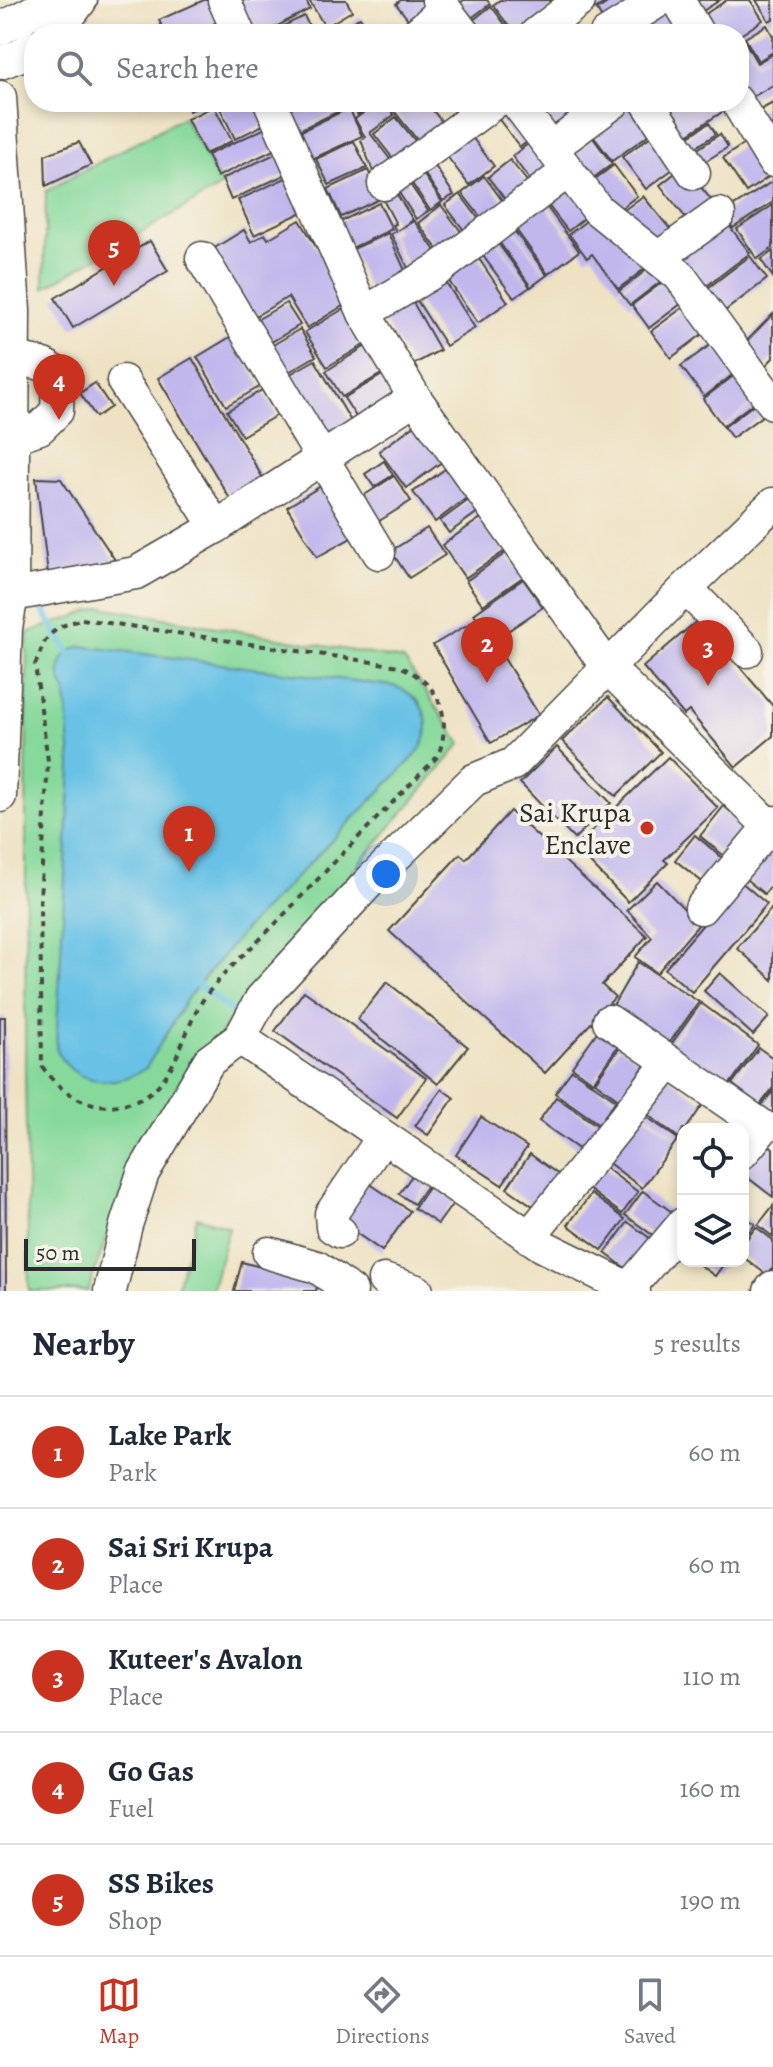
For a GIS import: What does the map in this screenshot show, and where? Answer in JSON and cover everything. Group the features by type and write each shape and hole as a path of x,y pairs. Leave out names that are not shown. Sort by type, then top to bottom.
{"street":[{"path":"0,29 55,0"},
{"path":"63,24 81,0"},
{"path":"224,0 235,24"},
{"path":"620,24 660,0"},
{"path":"678,0 692,24"},
{"path":"549,24 579,1 596,24"},
{"path":"0,63 24,53"},
{"path":"0,97 14,311 12,595 6,628 0,796"},
{"path":"274,112 364,313 415,398 608,668 772,826 701,908"},
{"path":"384,184 481,112"},
{"path":"524,112 598,210 679,275 773,403"},
{"path":"364,313 440,268 560,160 605,112"},
{"path":"654,112 694,173"},
{"path":"743,112 773,161"},
{"path":"658,258 719,214"},
{"path":"202,258 379,553"},
{"path":"13,358 47,365 56,374 58,388 57,411 40,428 13,437"},
{"path":"123,381 216,527"},
{"path":"12,595 136,573 216,527 415,398"},
{"path":"110,1291 143,1173 209,1061 240,1038 261,999 372,879 461,790 474,780 513,764 773,504"},
{"path":"686,588 747,651"},
{"path":"609,1021 764,1127 749,1145"},
{"path":"240,1038 529,1237 631,1290 677,1232"},
{"path":"529,1237 668,1064"},
{"path":"340,1232 332,1227 331,1214 383,1137"},
{"path":"269,1253 317,1267 351,1291"},
{"path":"384,1280 417,1291"}],"path":[{"path":"92,619 399,666 411,671 431,687 443,713 445,727 438,756 205,997 163,1081 141,1098 114,1106 99,1106 72,1097 50,1078 42,1066 40,901 48,761 35,665 45,641 62,626 92,619"}],"green space":[{"path":"183,117 222,186 44,288 46,191"},
{"path":"102,607 404,660 461,744 244,1000 135,1155 88,1291 29,1291 25,1072 27,633"},
{"path":"197,1217 229,1227 211,1291 177,1287"}],"water":[{"path":"82,646 393,686 413,697 425,714 427,724 426,734 416,755 246,928 188,997 146,1068 121,1079 95,1080 83,1076 72,1070 56,1047 71,765 66,691 60,670 68,653"}],"building":[{"path":"204,0 211,0 220,21 213,24 161,24 159,20"},
{"path":"243,0 306,0 310,9 281,24 249,24 237,3"},
{"path":"309,0 346,0 352,11 330,24 323,24"},
{"path":"401,0 427,0 417,24 412,24 396,4"},
{"path":"464,0 487,0 490,4 466,22 455,7"},
{"path":"500,0 558,0 532,24 507,24 493,5"},
{"path":"590,0 609,0 595,9"},
{"path":"612,0 638,0 607,24 597,10"},
{"path":"689,0 720,0 698,14"},
{"path":"727,0 750,0 763,20 749,29 749,24 703,24 699,18"},
{"path":"756,0 773,0 773,19 769,21"},
{"path":"669,2 683,24 646,24 643,19"},
{"path":"491,6 504,24 468,24"},
{"path":"304,16 308,24 288,24"},
{"path":"360,17 365,24 351,24"},
{"path":"767,25 773,36 773,52 758,61 749,45 749,36"},
{"path":"749,49 757,63 773,54 773,85 749,99"},
{"path":"773,103 773,124 767,127 758,111"},
{"path":"202,112 217,112 232,141 205,154 187,119"},
{"path":"222,112 261,112 267,123 235,139"},
{"path":"290,112 337,112 299,130"},
{"path":"341,112 351,112 362,136 310,160 297,133"},
{"path":"364,112 392,112 394,115 370,133 396,167 377,182 361,140 365,137 355,119"},
{"path":"395,112 434,112 447,128 423,147"},
{"path":"515,112 534,137 520,147 494,113"},
{"path":"540,112 572,112 576,118 553,136"},
{"path":"612,112 642,112 655,130 612,161 588,129"},
{"path":"663,112 722,112 681,139"},
{"path":"396,117 421,148 398,165 374,134"},
{"path":"709,123 716,134 693,149 686,138"},
{"path":"268,127 278,148 217,177 207,155"},
{"path":"588,131 612,164 588,182 564,148"},
{"path":"468,132 494,166 469,185 443,151"},
{"path":"654,134 677,166 646,189 622,157"},
{"path":"720,134 728,147 703,163 695,151"},
{"path":"535,139 558,169 535,187 512,156"},
{"path":"750,140 773,174 746,192 723,158"},
{"path":"354,141 367,168 329,185 316,159"},
{"path":"79,142 91,165 46,186 45,155"},
{"path":"281,151 291,172 231,200 222,179"},
{"path":"431,160 454,195 443,201 420,167"},
{"path":"510,160 534,190 511,207 488,177"},
{"path":"614,165 637,196 613,214 590,183"},
{"path":"684,166 717,207 693,227 660,185"},
{"path":"419,168 442,202 430,210 407,176"},
{"path":"368,170 379,194 391,185 413,220 398,230 414,221 439,256 412,276 391,234 396,231 393,225 396,224 382,198 341,217 328,189"},
{"path":"290,176 307,210 254,235 238,200"},
{"path":"484,176 508,208 487,225 462,193"},
{"path":"405,177 428,211 416,219 394,185"},
{"path":"773,181 773,202 733,228 723,213"},
{"path":"567,182 591,213 568,231 544,200"},
{"path":"460,194 484,226 469,237 445,205"},
{"path":"643,196 676,236 661,248 620,213"},
{"path":"543,202 579,251 548,274 512,224"},
{"path":"379,203 392,229 352,248 339,222"},
{"path":"441,205 465,237 441,254 418,223"},
{"path":"773,205 773,248 757,259 737,229"},
{"path":"594,215 647,267 618,289 592,254 587,258 569,234"},
{"path":"724,219 750,253 700,291 674,257"},
{"path":"300,220 349,302 307,328 288,297 254,317 213,249 244,230 251,242 265,234 268,239"},
{"path":"510,225 547,275 531,287 495,236"},
{"path":"388,233 408,277 371,294 351,250"},
{"path":"494,238 530,287 514,298 478,249"},
{"path":"150,241 168,271 73,328 55,298"},
{"path":"773,251 773,277 761,260"},
{"path":"475,253 508,302 478,323 444,274"},
{"path":"750,256 767,279 721,314 704,291"},
{"path":"653,265 664,279 630,305 619,291"},
{"path":"442,276 475,328 446,346 413,294"},
{"path":"665,280 682,303 649,328 632,305"},
{"path":"410,297 440,350 411,366 380,314"},
{"path":"286,303 300,325 266,345 253,322"},
{"path":"685,306 705,332 671,358 651,331"},
{"path":"345,308 367,343 327,367 305,332"},
{"path":"773,314 773,358 761,370 739,349"},
{"path":"300,329 316,356 282,376 266,349"},
{"path":"232,336 261,386 226,406 197,357"},
{"path":"713,343 736,372 704,397 681,366"},
{"path":"366,346 383,373 342,397 326,371"},
{"path":"192,358 267,485 233,504 158,378"},
{"path":"315,360 352,423 323,440 285,377"},
{"path":"384,374 399,399 360,423 344,398"},
{"path":"736,374 756,401 723,426 703,399"},
{"path":"95,383 111,407 96,417 80,393"},
{"path":"262,390 277,415 242,436 227,411"},
{"path":"757,402 766,413 732,438 724,427"},
{"path":"415,425 443,461 406,488 379,451"},
{"path":"384,461 393,475 374,487 365,474"},
{"path":"448,467 469,496 435,522 413,492"},
{"path":"394,476 411,501 376,523 360,498"},
{"path":"36,478 61,479 115,560 48,574"},
{"path":"321,486 351,538 317,557 287,507"},
{"path":"470,499 479,511 449,533 440,521"},
{"path":"481,518 505,551 465,578 442,545"},
{"path":"427,528 445,555 409,578 391,551"},
{"path":"506,553 523,577 483,605 466,581"},
{"path":"523,579 543,607 493,641 474,614"},
{"path":"699,619 773,706 773,736 736,767 689,711 684,715 643,667"},
{"path":"472,622 490,651 497,647 539,715 491,743 433,645"},
{"path":"608,697 661,752 616,796 562,741"},
{"path":"557,747 611,803 574,839 520,783"},
{"name":"Sai Krupa Enclave","path":"668,757 718,808 664,860 668,863 628,902 575,847"},
{"path":"724,806 753,831 729,860 700,836"},
{"path":"510,811 647,936 602,985 615,997 545,1073 389,931 460,854 466,859"},
{"path":"695,835 726,861 706,885 675,860"},
{"path":"768,844 773,848 773,884 764,894 741,875"},
{"path":"657,881 699,924 657,973 635,957 652,937 627,910"},
{"path":"740,881 767,904 692,992 665,969"},
{"path":"773,907 773,980 737,948"},
{"path":"638,962 699,1002 667,1046 612,1007"},
{"path":"720,973 769,1017 753,1035 704,991"},
{"path":"387,982 468,1047 438,1084 357,1019"},
{"path":"304,991 426,1078 397,1118 275,1031"},
{"path":"701,1003 758,1045 727,1088 670,1046"},
{"path":"0,1017 5,1017 6,1291 0,1291"},
{"path":"599,1029 620,1043 593,1082 572,1067"},
{"path":"620,1047 645,1065 620,1100 595,1082"},
{"path":"759,1048 773,1058 773,1088 760,1105 732,1084"},
{"path":"572,1070 616,1100 599,1124 555,1093"},
{"path":"668,1077 704,1103 690,1123 677,1123 677,1136 643,1111"},
{"path":"442,1089 454,1098 428,1135 415,1126"},
{"path":"773,1091 773,1117 760,1108"},
{"path":"556,1097 598,1126 580,1150 539,1121"},
{"path":"641,1113 677,1138 642,1188 606,1161"},
{"path":"481,1117 527,1147 502,1185 456,1155"},
{"path":"766,1143 773,1148 773,1197 749,1179 749,1166"},
{"path":"530,1154 559,1175 536,1208 507,1188"},
{"path":"603,1166 638,1192 622,1214 587,1188"},
{"path":"418,1167 432,1178 414,1204 399,1194"},
{"path":"360,1177 410,1211 382,1251 332,1216"},
{"path":"435,1178 459,1195 438,1224 414,1208"},
{"path":"643,1191 676,1215 658,1239 625,1215"},
{"path":"591,1194 625,1219 602,1250 568,1225"},
{"path":"773,1206 773,1237 758,1225"},
{"path":"628,1222 655,1242 632,1273 605,1253"},
{"path":"756,1227 773,1240 773,1268 767,1275 749,1262 749,1236"},
{"path":"242,1262 318,1283 316,1291 234,1291"},
{"path":"702,1267 722,1267 715,1276"}],"waterway":[{"path":"43,610 73,660"},
{"path":"196,977 198,985 230,1010"}],"place":[{"name":"SS Bikes","path":"114,286"},
{"name":"Go Gas","path":"59,420"},
{"name":"Sai Sri Krupa","path":"487,683"},
{"name":"Kuteer's Avalon","path":"708,686"},
{"name":"Sai Krupa Enclave","path":"647,828"},
{"name":"Lake Park","path":"189,872"}]}
